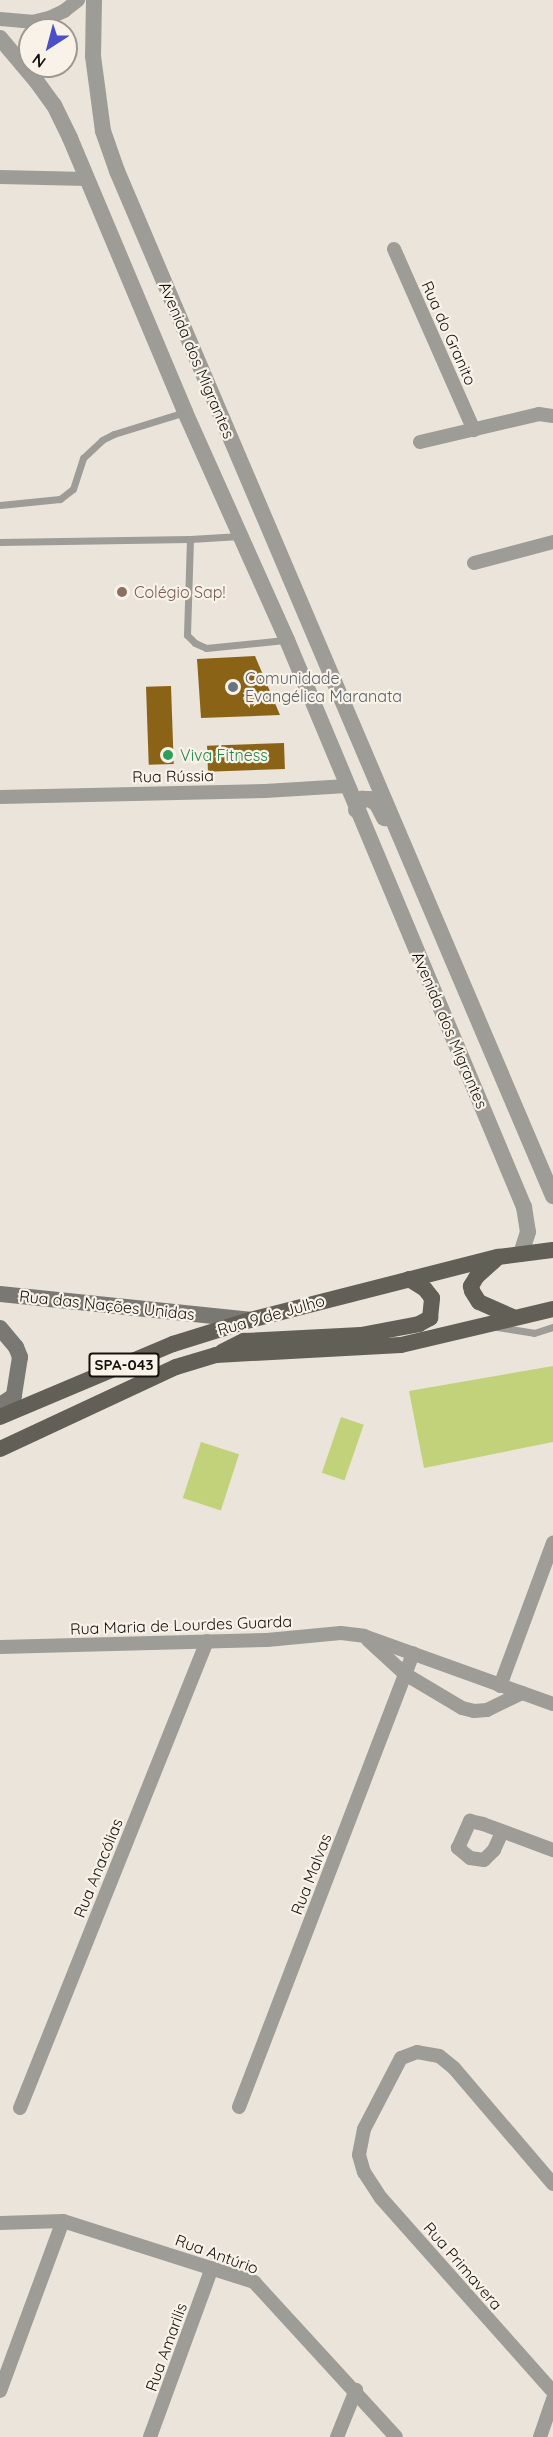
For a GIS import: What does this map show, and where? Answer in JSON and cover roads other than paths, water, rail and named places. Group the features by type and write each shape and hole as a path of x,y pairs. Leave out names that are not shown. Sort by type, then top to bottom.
{"main road":[{"name":"Rua 9 de Julho","path":"0,1417 173,1344 250,1320 498,1257 553,1250"},
{"path":"498,1257 477,1276 471,1286 474,1299 512,1317"},
{"path":"216,1355 244,1341 361,1335 419,1324 429,1318 432,1298 425,1289 409,1279"},
{"name":"Rua das Nações Unidas","path":"0,1294 250,1320"},
{"name":"Rua 9 de Julho","path":"0,1449 176,1367 216,1355 400,1345 552,1308"},
{"path":"0,1328 16,1347 20,1357 20,1372 14,1396 0,1405"}],"street":[{"path":"0,19 32,22 64,11 78,0"},
{"name":"Avenida dos Migrantes","path":"94,0 93,56 103,131 117,171 553,1196"},
{"name":"Avenida dos Migrantes","path":"0,38 54,105 185,412 242,535 287,640 356,810 525,1207 528,1232 521,1254"},
{"path":"0,177 87,179"},
{"name":"Rua do Granito","path":"394,249 474,430"},
{"path":"178,395 195,410 199,410 205,406 209,390"},
{"path":"420,442 539,414 553,416"},
{"path":"206,456 212,444 221,441 229,444 237,454"},
{"name":"Avenida dos Migrantes","path":"242,535 260,537 267,544 328,688 346,709"},
{"path":"474,563 553,542"},
{"name":"Rua Rússia","path":"0,797 265,791 347,786"},
{"name":"Avenida dos Migrantes","path":"356,810 366,798 382,811 420,902 435,919"},
{"path":"500,1686 553,1543"},
{"name":"Rua Maria de Lourdes Guarda","path":"0,1647 267,1640 341,1633 364,1636 553,1704"},
{"path":"364,1636 405,1674 449,1702 474,1712 488,1710 522,1693"},
{"name":"Rua Anacólias","path":"20,2108 207,1641"},
{"name":"Rua Malvas","path":"239,2107 413,1653"},
{"path":"502,1832 553,1850"},
{"name":"Rua Primavera","path":"553,2184 454,2068 439,2056 417,2052 400,2058 364,2129 359,2155 364,2172 381,2198 553,2392"},
{"path":"0,2391 63,2222"},
{"name":"Rua Antúrio","path":"0,2223 63,2222 254,2282 396,2437"},
{"name":"Rua Amarilis","path":"150,2437 212,2268"},
{"path":"337,2437 356,2391"},
{"path":"540,2437 553,2399"}],"lane":[{"path":"0,506 60,499 74,489 83,458 102,440 114,434 185,412"},
{"path":"0,542 190,539 242,535"},
{"path":"190,539 187,635 195,644 206,648 287,640"},
{"path":"486,1325 534,1333 553,1327"}],"place":[{"name":"Colégio Sap!","path":"122,592"},
{"name":"Comunidade Evangélica Maranata","path":"233,687"},
{"name":"Viva Fitness","path":"168,755"}]}
